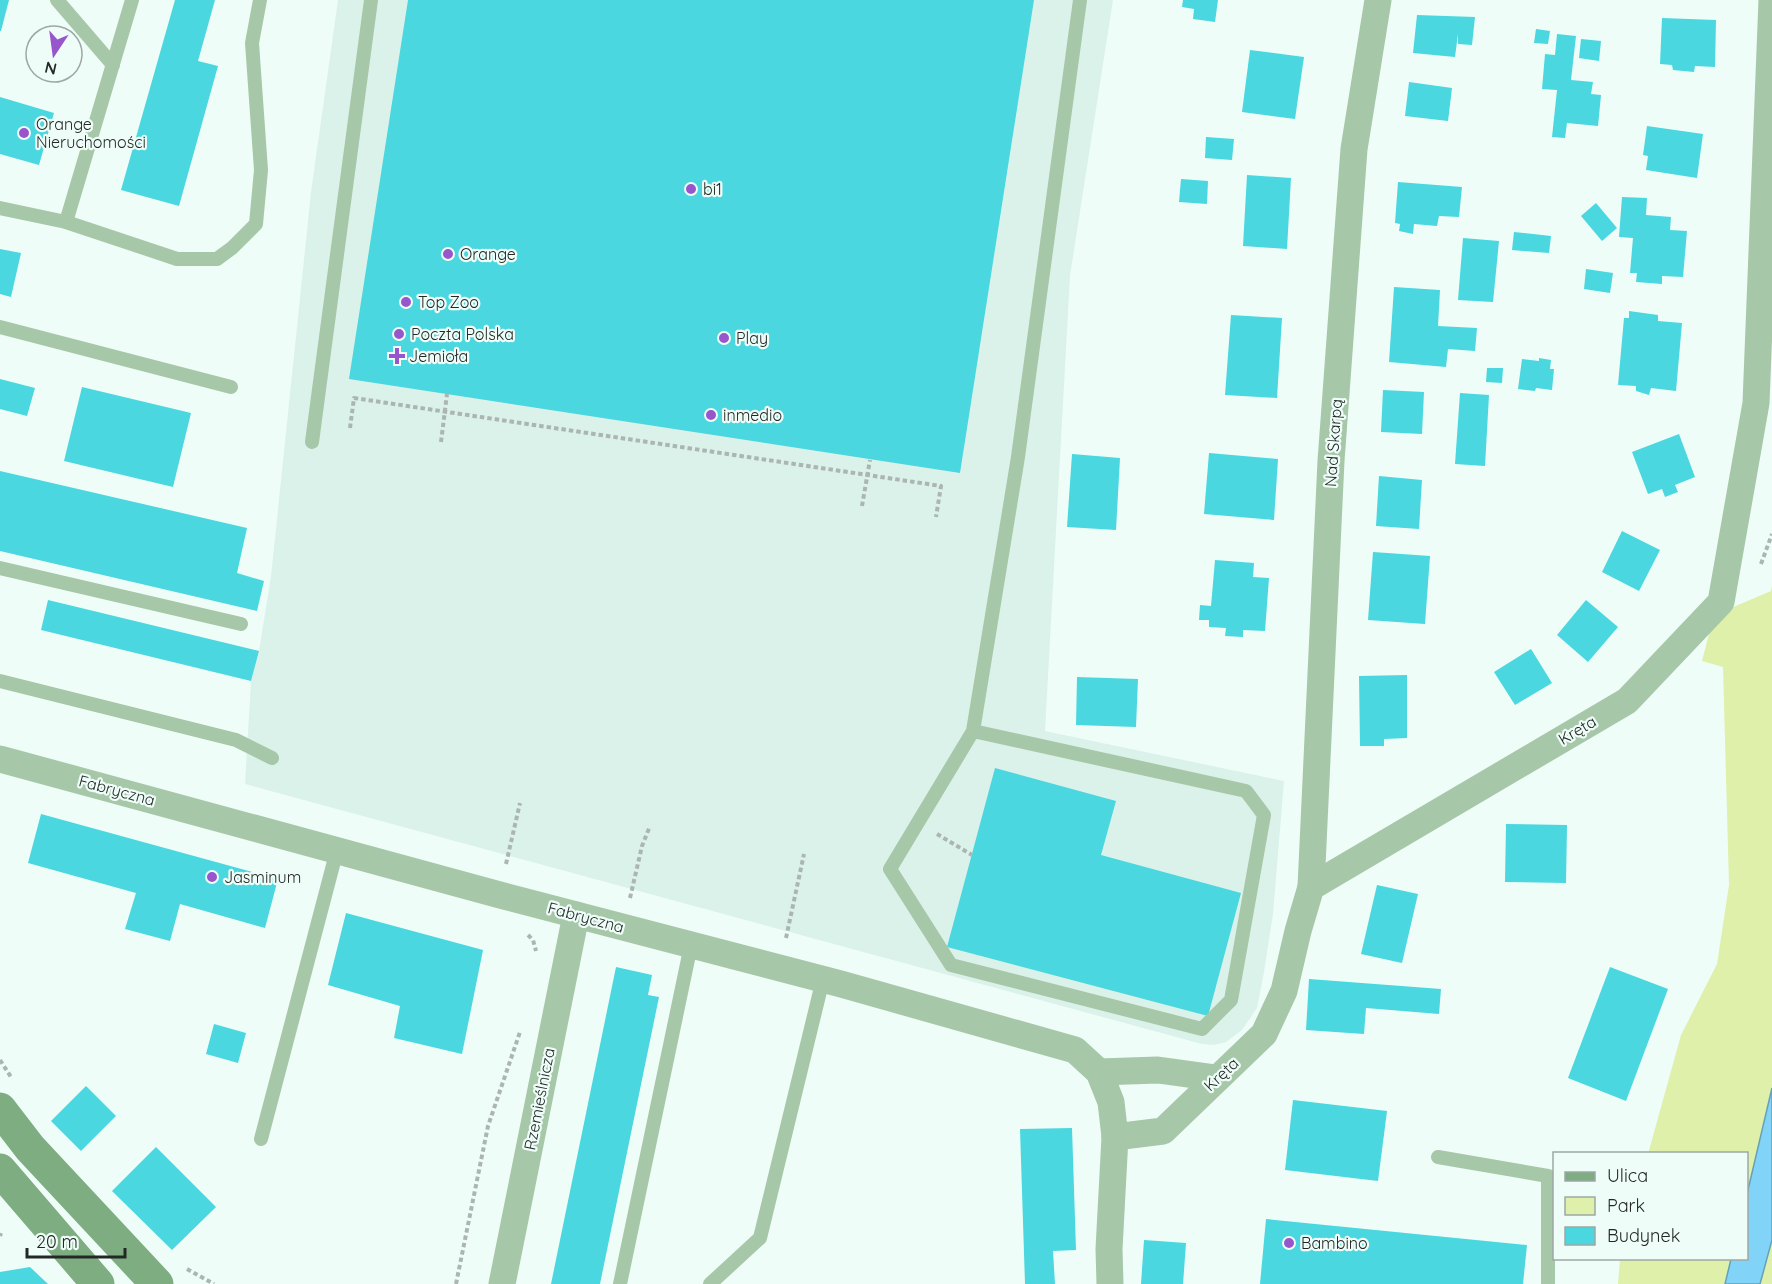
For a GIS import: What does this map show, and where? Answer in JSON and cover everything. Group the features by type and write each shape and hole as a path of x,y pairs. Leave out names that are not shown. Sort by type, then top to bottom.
{"street":[{"name":"Nad Skarpą","path":"1311,887 1331,461 1354,149 1378,0"},
{"name":"Kręta","path":"1115,1137 1163,1131 1264,1034 1284,991 1311,887 1628,701 1720,602 1756,402 1772,0"},
{"name":"Fabryczna","path":"0,759 576,915 823,979 1075,1050 1099,1072 1111,1102 1115,1137"},
{"name":"Rzemieślnicza","path":"502,1284 576,915"},
{"path":"1099,1072 1158,1070 1216,1078"},
{"path":"0,1109 30,1148 157,1284"},
{"path":"1110,1284 1109,1249 1115,1137"},
{"path":"0,1170 98,1284"}],"lane":[{"path":"57,0 113,65"},
{"path":"66,222 132,0"},
{"path":"0,208 66,222 177,260 216,259 232,248 256,224 261,170 252,43 260,0"},
{"path":"312,442 371,0"},
{"path":"973,731 1246,791 1264,815 1231,1000 1202,1029 951,965 890,869 973,731 1018,458 1080,0"},
{"path":"0,327 231,387"},
{"path":"0,568 241,624"},
{"path":"0,681 236,740 272,758"},
{"path":"261,1139 337,850"},
{"path":"620,1284 691,945"},
{"path":"710,1284 760,1238 823,979"},
{"path":"1438,1157 1548,1176 1548,1284"}],"path":[{"path":"441,442 447,394"},
{"path":"350,428 354,398 867,474 942,486 936,517"},
{"path":"862,506 870,460"},
{"path":"506,864 520,802"},
{"path":"630,898 642,846 650,826"},
{"path":"779,968 804,854"},
{"path":"525,932 533,940 537,949 536,957"},
{"path":"456,1284 488,1126 521,1028"}],"shaded area":[{"path":"338,0 1113,0 1070,276 1045,731 1284,781 1273,914 1264,972 1257,1008 1242,1030 1226,1042 1214,1045 1202,1044 245,784 251,681 259,651 271,576 311,192"}],"green space":[{"path":"1772,585 1772,1088 1748,1190 1748,1152 1649,1152 1681,1035 1717,964 1729,885 1723,667 1702,661 1710,630 1724,611 1771,591"},
{"path":"1772,1240 1772,1284 1760,1284"},
{"path":"1620,1260 1731,1260 1725,1284 1618,1284"}],"water":[{"path":"1772,1088 1772,1240 1760,1284 1725,1284 1731,1260 1748,1260 1748,1190"}],"building":[{"path":"0,0 9,0 1,31 0,31"},
{"path":"175,0 215,0 198,61 218,66 179,206 121,190"},
{"name":"bi1","path":"408,0 1034,0 960,473 349,379"},
{"path":"1183,0 1218,0 1215,22 1193,19 1194,9 1182,7"},
{"path":"1417,15 1475,17 1472,45 1458,44 1458,34 1455,57 1413,53"},
{"path":"1662,18 1716,20 1715,67 1695,66 1694,72 1673,70 1672,65 1660,64"},
{"path":"1536,29 1550,31 1548,44 1534,43"},
{"path":"1557,34 1576,36 1571,80 1593,82 1591,94 1601,95 1598,126 1567,123 1565,138 1552,137 1557,90 1542,89 1545,54 1555,55"},
{"path":"1581,39 1601,41 1599,61 1579,58"},
{"path":"1250,50 1304,57 1295,119 1242,112"},
{"path":"1409,82 1452,88 1448,121 1405,116"},
{"name":"Orange Nieruchomości","path":"0,97 54,113 39,165 0,154"},
{"path":"1647,126 1703,134 1697,178 1646,170 1648,156 1643,155"},
{"path":"1206,137 1234,139 1232,160 1205,158"},
{"path":"1247,175 1291,178 1287,249 1243,246"},
{"path":"1181,179 1208,181 1207,204 1179,202"},
{"path":"1398,182 1462,187 1459,217 1439,216 1437,226 1414,224 1413,234 1399,231 1400,224 1395,223"},
{"path":"1622,197 1647,198 1646,215 1671,217 1670,230 1687,231 1683,277 1662,276 1662,284 1636,282 1637,273 1630,273 1633,238 1619,237"},
{"path":"1596,203 1617,228 1602,241 1581,216"},
{"path":"1514,232 1551,236 1549,253 1512,250"},
{"path":"1463,238 1499,241 1493,302 1458,300"},
{"path":"0,249 21,253 11,297 0,294"},
{"path":"1586,269 1613,273 1610,293 1584,289"},
{"path":"1394,287 1440,290 1438,326 1477,328 1475,351 1448,349 1446,367 1389,362"},
{"path":"1629,311 1658,315 1658,321 1682,323 1676,391 1651,388 1649,395 1636,391 1636,386 1618,385 1624,318 1629,318"},
{"path":"1231,315 1282,318 1277,398 1225,395"},
{"path":"1539,358 1551,360 1550,369 1554,369 1552,390 1518,389 1522,359 1539,361"},
{"path":"1487,368 1503,368 1502,383 1486,382"},
{"path":"0,379 35,388 27,416 0,409"},
{"path":"82,387 191,413 173,487 64,461"},
{"path":"1383,390 1424,392 1422,434 1381,432"},
{"path":"1460,393 1489,395 1485,466 1455,464"},
{"path":"1679,434 1695,477 1675,485 1678,492 1665,497 1662,489 1648,494 1632,452"},
{"path":"1209,453 1278,459 1274,520 1204,514"},
{"path":"1072,454 1120,458 1116,530 1067,527"},
{"path":"0,471 247,528 237,573 264,581 257,611 0,551"},
{"path":"1379,476 1422,480 1419,529 1376,526"},
{"path":"1622,531 1660,550 1639,591 1602,572"},
{"path":"1373,552 1430,556 1425,624 1368,620"},
{"path":"1215,560 1254,563 1253,577 1269,578 1265,631 1243,630 1243,637 1225,636 1226,628 1209,627 1209,620 1199,620 1200,605 1211,606"},
{"path":"48,600 259,651 251,681 41,630"},
{"path":"1586,600 1618,627 1588,662 1557,635"},
{"path":"1531,649 1552,683 1515,705 1494,672"},
{"path":"1407,675 1407,738 1384,739 1384,746 1360,746 1359,676"},
{"path":"1077,677 1138,679 1136,727 1076,725"},
{"path":"995,768 1116,801 1101,855 1241,893 1208,1016 947,947"},
{"path":"41,814 278,879 265,928 180,904 170,941 125,929 136,893 28,863"},
{"path":"1506,824 1567,825 1566,883 1505,882"},
{"path":"1377,885 1418,894 1402,963 1361,954"},
{"path":"346,913 483,950 462,1054 394,1038 400,1006 328,985"},
{"path":"616,967 652,975 648,995 659,997 600,1284 551,1284"},
{"path":"1610,967 1668,989 1626,1101 1568,1078"},
{"path":"1309,979 1441,989 1439,1014 1366,1008 1364,1034 1306,1030"},
{"path":"214,1024 246,1033 238,1063 206,1054"},
{"path":"86,1086 116,1116 81,1151 51,1121"},
{"path":"1293,1100 1387,1111 1378,1181 1285,1170"},
{"path":"1072,1128 1076,1250 1053,1251 1055,1284 1025,1284 1020,1129"},
{"path":"156,1147 216,1207 172,1250 112,1191"},
{"path":"1266,1219 1527,1245 1523,1284 1260,1284"},
{"path":"1144,1240 1186,1243 1183,1284 1141,1284"},
{"path":"30,1267 48,1284 0,1284 0,1272"}],"place":[{"name":"Orange Nieruchomości","path":"24,133"},
{"name":"bi1","path":"691,189"},
{"name":"Orange","path":"448,254"},
{"name":"Top Zoo","path":"406,302"},
{"name":"Poczta Polska","path":"399,334"},
{"name":"Play","path":"724,338"},
{"name":"Jemioła","path":"397,356"},
{"name":"inmedio","path":"711,415"},
{"name":"Jasminum","path":"212,877"},
{"name":"Bambino","path":"1289,1243"}]}
